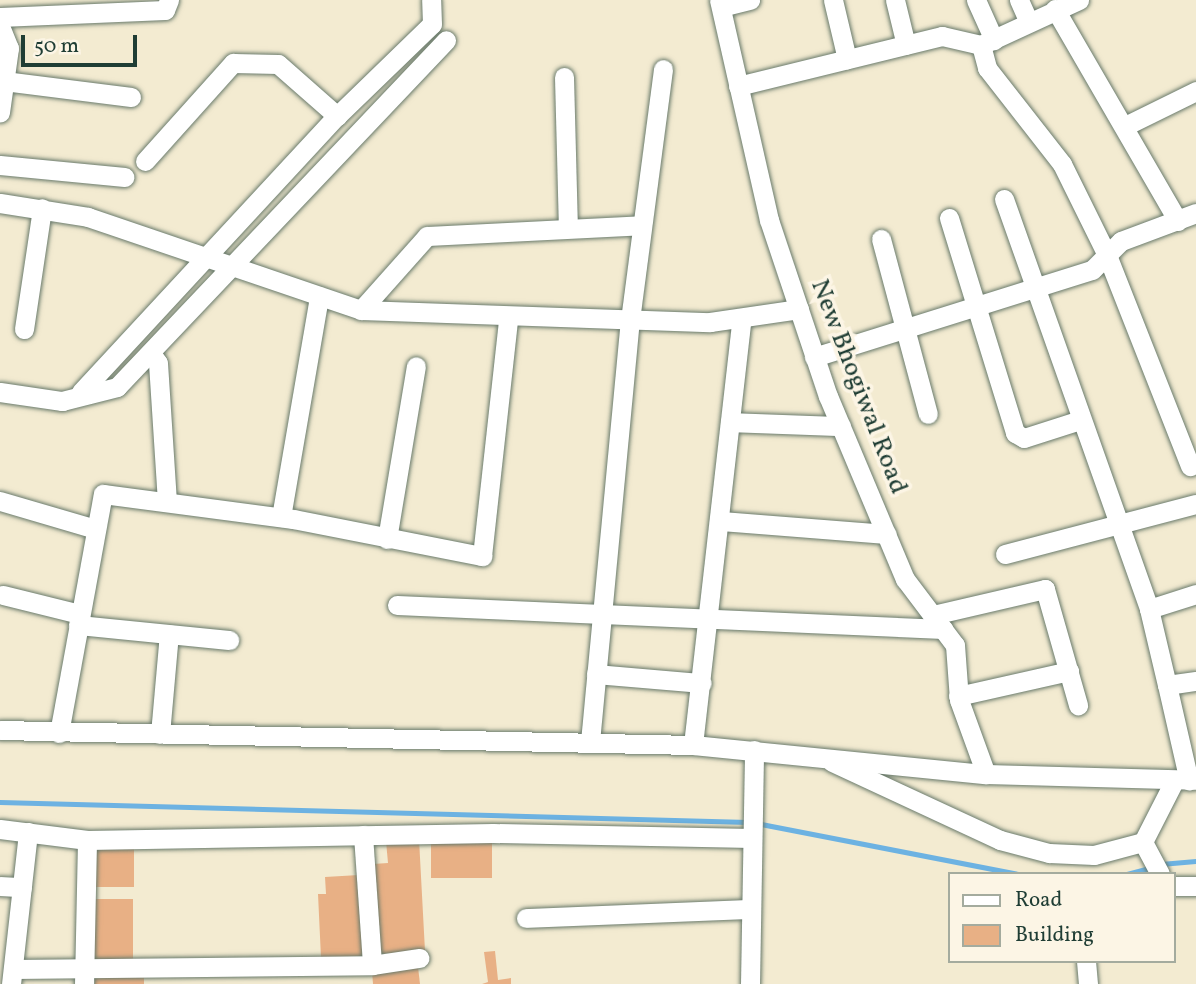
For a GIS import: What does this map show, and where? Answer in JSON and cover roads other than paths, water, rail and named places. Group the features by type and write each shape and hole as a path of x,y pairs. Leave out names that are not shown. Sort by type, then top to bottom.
{"street":[{"path":"0,18 90,6 165,10 169,0"},
{"path":"81,392 337,116 432,24 431,0"},
{"path":"720,4 750,0"},
{"path":"834,0 847,59"},
{"path":"895,0 906,45"},
{"path":"976,0 987,43 988,68 1062,164 1107,255 1191,466"},
{"path":"1019,0 1028,20"},
{"path":"738,86 942,36 987,43 1028,20 1079,0"},
{"name":"New Bhogiwal Road","path":"720,4 769,220 814,357 905,579 955,645 958,696 986,774"},
{"path":"814,357 1092,270 1121,241 1187,217 1055,9"},
{"path":"0,26 9,48 0,112"},
{"path":"0,392 62,401 81,392 117,387 446,40"},
{"path":"145,161 233,63 278,64 337,116"},
{"path":"590,742 630,320 663,69"},
{"path":"564,77 568,228"},
{"path":"4,82 131,97"},
{"path":"1127,125 1196,91"},
{"path":"0,165 124,177"},
{"path":"823,758 1000,840 1094,855 1143,842 1186,781 1149,609 1117,526 1004,199"},
{"path":"0,203 88,217 361,310 508,319 741,321 799,309"},
{"path":"24,329 41,208"},
{"path":"949,218 1018,438 1080,420"},
{"path":"361,310 427,236 642,225"},
{"path":"881,239 928,414"},
{"path":"281,517 318,296"},
{"path":"59,733 103,494 281,517 477,558 485,552 508,319"},
{"path":"693,745 721,521 741,321"},
{"path":"151,353 158,363 167,502"},
{"path":"115,355 132,371"},
{"path":"387,539 416,366"},
{"path":"730,422 841,426"},
{"path":"0,501 96,529"},
{"path":"1005,554 1196,504"},
{"path":"721,521 886,534"},
{"path":"397,605 709,622 938,622 1045,589 1078,705"},
{"path":"1149,609 1196,594"},
{"path":"3,595 79,620 229,640"},
{"path":"160,734 169,634"},
{"path":"958,696 1069,671"},
{"path":"596,674 702,682"},
{"path":"1167,685 1196,681"},
{"path":"0,730 693,745 986,774 1186,781"},
{"path":"750,984 754,750"},
{"path":"0,829 87,840 753,828"},
{"path":"28,832 9,967 84,977 372,965 419,958"},
{"path":"363,835 372,965"},
{"path":"84,977 87,840"},
{"path":"1143,842 1159,872"},
{"path":"0,886 22,887"},
{"path":"1175,886 1196,886"},
{"path":"526,918 751,909"},
{"path":"1086,963 1088,984"}],"waterway":[{"path":"0,802 748,822"},
{"path":"756,823 1009,872"},
{"path":"1161,864 1196,861"},
{"path":"1134,872 1149,868"}]}
